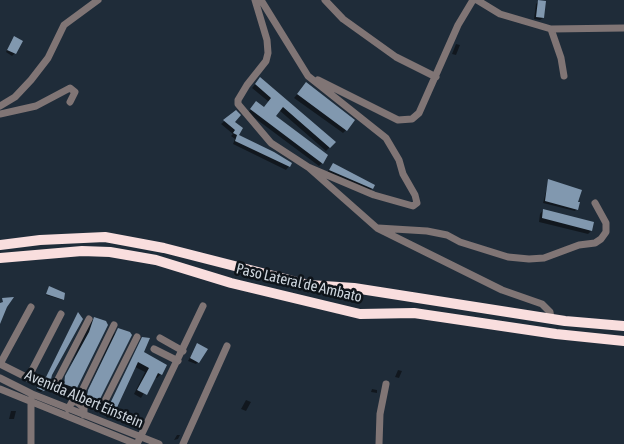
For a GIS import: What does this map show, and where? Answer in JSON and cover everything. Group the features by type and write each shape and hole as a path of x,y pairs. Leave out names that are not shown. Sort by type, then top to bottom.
{"highway":[{"name":"Paso Lateral de Ambato","path":"0,246 40,240 105,237 164,248 309,285 354,288 551,318 624,326"},
{"name":"Paso Lateral de Ambato","path":"0,258 82,251 110,252 156,260 231,283 360,314 414,312 556,334 624,341"}],"street":[{"path":"0,106 15,97 31,80 48,58 64,25 98,0"},
{"path":"255,0 268,40 268,53 266,60 238,100 238,104 271,143 308,167 377,228 502,290 542,304 550,312 551,318"},
{"path":"261,0 308,76 386,138 398,160 402,174 415,195 417,203 413,206 374,195 308,167"},
{"path":"325,0 343,19 396,57 436,77"},
{"path":"308,76 332,86 369,108 398,120 407,121 417,117 458,25 473,0"},
{"path":"477,0 500,14 551,29 624,28"},
{"path":"551,29 561,58 564,76"},
{"path":"0,114 36,106 72,88 75,94 70,102"},
{"path":"377,228 427,231 447,235 460,242 508,257 544,258 579,245 595,243 601,239 606,232 606,223 595,203"},
{"path":"138,442 204,306"},
{"path":"31,307 0,364 28,378 61,314"},
{"path":"89,319 54,387 78,400 101,409 136,337"},
{"path":"68,409 72,402 78,400 114,325"},
{"path":"160,338 183,351"},
{"path":"183,444 227,346"},
{"path":"154,348 178,361"},
{"path":"8,382 14,371"},
{"name":"Avenida Albert Einstein","path":"0,378 32,394 84,415 138,442"},
{"path":"379,444 380,414 386,384"},
{"name":"Avenida Albert Einstein","path":"0,389 31,403 138,442 159,444"},
{"path":"30,444 32,394"},
{"path":"78,400 84,408 84,415"}],"building":[{"path":"538,0 546,1 544,18 536,17"},
{"path":"14,36 23,41 16,54 7,50"},
{"path":"260,77 336,142 330,148 283,107 276,116 328,155 323,164 250,109 256,101 264,107 271,98 255,84"},
{"path":"306,82 355,120 347,131 297,94"},
{"path":"236,110 241,115 235,122 243,128 239,135 292,163 290,167 235,141 237,135 233,133 235,130 223,120"},
{"path":"333,163 375,185 373,189 329,170"},
{"path":"548,179 582,190 578,202 580,202 578,210 545,201"},
{"path":"543,209 594,222 592,231 542,218"},
{"path":"49,286 65,293 64,300 46,294"},
{"path":"14,297 7,307 0,324 0,303 3,302 2,298"},
{"path":"78,312 83,319 52,375 50,383 44,391 37,388 42,378 46,377"},
{"path":"94,317 106,321 108,325 76,390 64,384 65,376 89,332"},
{"path":"118,328 130,332 132,335 99,401 87,395 88,390"},
{"path":"142,337 150,338 144,352 167,365 162,375 158,373 147,395 137,390 149,368 138,362 114,414 106,412"},
{"path":"197,343 208,349 199,363 190,358"}]}
